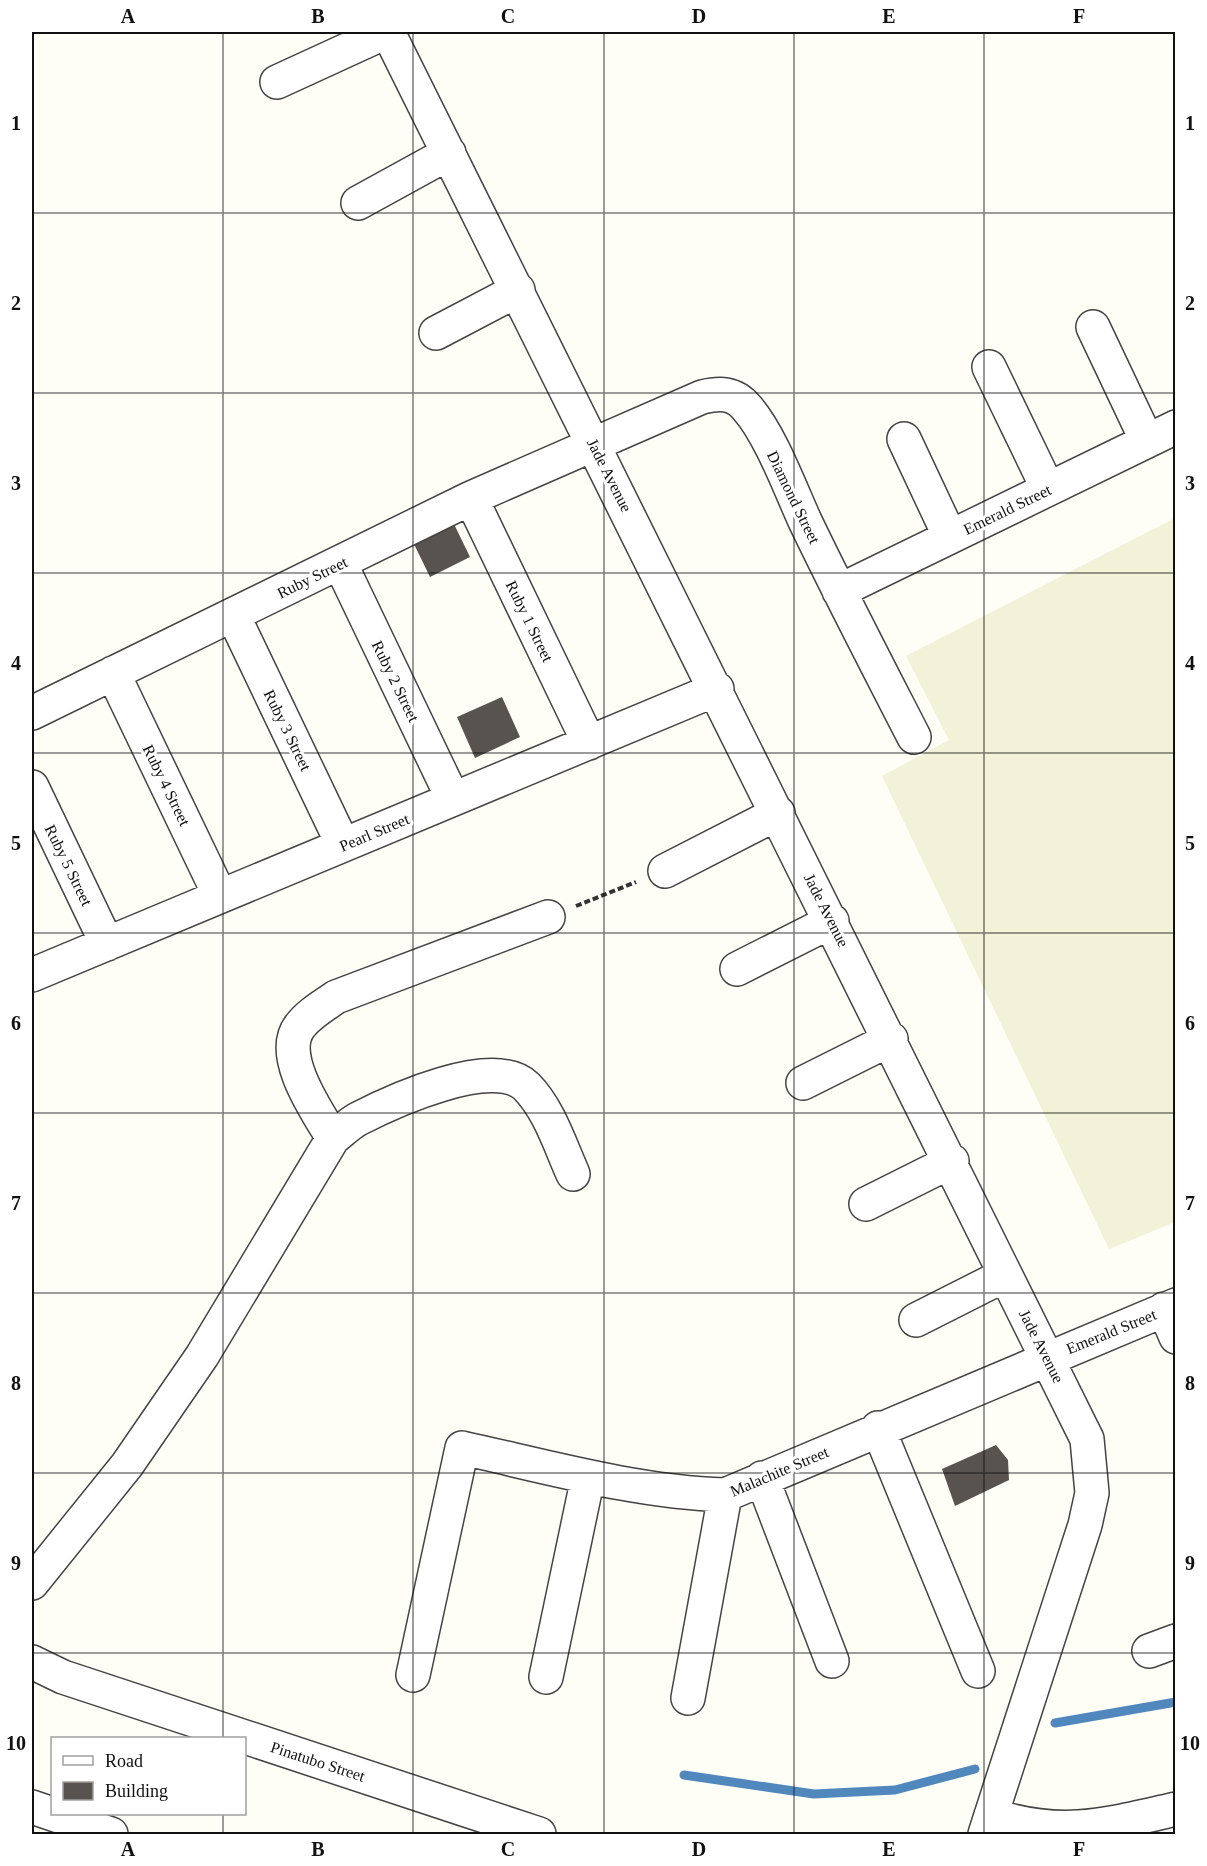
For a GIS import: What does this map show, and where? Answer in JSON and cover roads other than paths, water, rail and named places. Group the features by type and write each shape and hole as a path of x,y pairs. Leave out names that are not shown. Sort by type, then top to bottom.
{"street":[{"path":"277,82 387,32"},
{"name":"Jade Avenue","path":"387,32 717,689 1087,1439 1092,1493 1085,1525 988,1825"},
{"path":"358,203 449,153"},
{"path":"436,333 518,290"},
{"path":"1093,327 1161,434"},
{"path":"989,367 1048,489"},
{"name":"Diamond Street","path":"595,445 702,397 719,393 731,395 747,407 764,435 839,591 914,737"},
{"name":"Emerald Street","path":"839,591 1161,434"},
{"path":"904,439 950,537"},
{"name":"Ruby Street","path":"32,714 471,498 595,445"},
{"name":"Ruby 1 Street","path":"471,498 589,743"},
{"name":"Ruby 2 Street","path":"340,563 453,799"},
{"name":"Ruby 3 Street","path":"233,615 343,845"},
{"name":"Ruby 4 Street","path":"113,673 220,896"},
{"name":"Pearl Street","path":"32,975 717,689"},
{"name":"Ruby 5 Street","path":"32,787 106,944"},
{"path":"665,871 778,813"},
{"path":"333,1138 304,1091 297,1070 294,1048 298,1028 312,1013 336,997 548,916"},
{"path":"737,969 832,921"},
{"path":"803,1083 891,1039"},
{"path":"32,1583 127,1465 202,1356 333,1138 357,1120 422,1090 466,1079 507,1075 525,1086 546,1114 573,1174"},
{"path":"866,1204 951,1161"},
{"path":"916,1320 1005,1275"},
{"name":"Emerald Street","path":"1047,1357 1172,1317"},
{"name":"Malachite Street","path":"413,1675 462,1448 588,1477 694,1494 725,1495 1047,1357"},
{"path":"878,1428 978,1671"},
{"path":"546,1677 588,1477"},
{"path":"762,1478 832,1661"},
{"path":"688,1698 725,1495"},
{"name":"Pinatubo Street","path":"32,1662 63,1677 245,1737"},
{"name":"Pinatubo Street","path":"246,1737 538,1834"},
{"path":"32,1807 51,1813"},
{"path":"988,1825 1017,1823 1052,1829 1076,1829 1121,1822 1176,1809"},
{"path":"55,1815 111,1834"}],"waterway":[{"path":"1055,1723 1176,1702"},
{"path":"684,1775 814,1794 895,1790 975,1769"}]}
